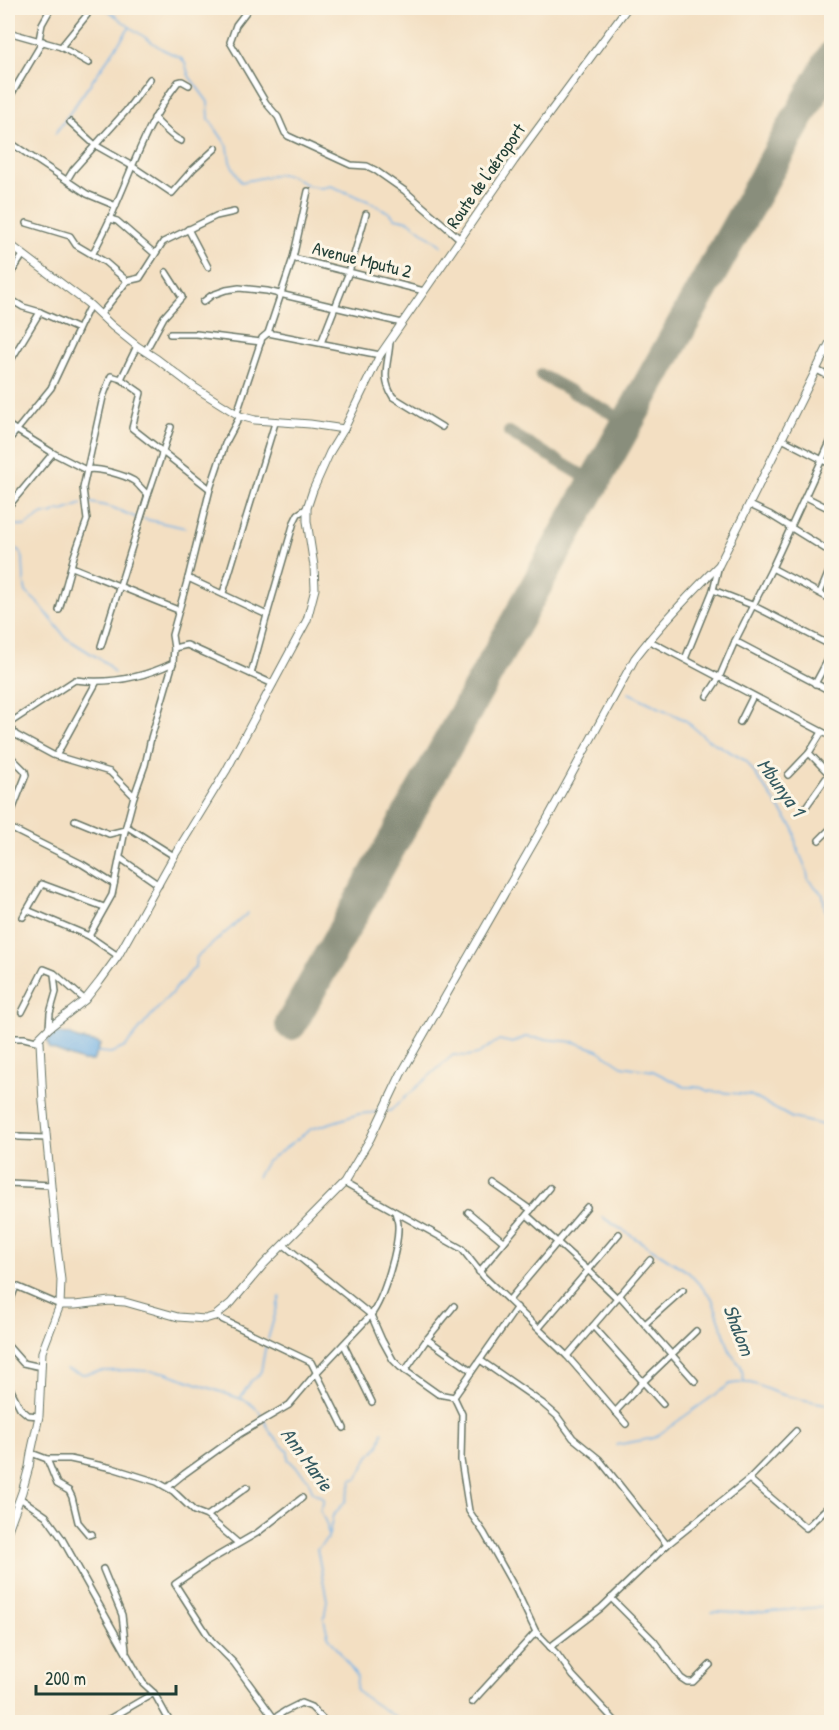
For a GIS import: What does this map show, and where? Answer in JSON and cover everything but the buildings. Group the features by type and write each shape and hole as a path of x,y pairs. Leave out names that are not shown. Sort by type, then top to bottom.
{"street":[{"path":"8,98 41,41 42,24 51,8"},
{"path":"249,8 236,25 230,42 266,103 278,117 285,133 351,165 367,166 375,170 405,191 460,239"},
{"name":"Route de l'aéroport","path":"307,508 326,462 380,355 514,161 627,8"},
{"path":"61,47 87,15"},
{"path":"8,32 61,47 89,63"},
{"path":"67,180 150,80"},
{"path":"93,253 154,118 166,97 177,82 182,81 189,85"},
{"path":"154,118 168,130 173,138 181,141"},
{"path":"70,122 95,145 172,192 216,148"},
{"path":"8,141 87,194 116,206"},
{"path":"89,936 112,896 125,828 146,765 151,738 173,663 172,635 210,489 225,444 239,414 262,338 268,333 281,295 308,191"},
{"path":"100,314 127,280 140,278 164,242 216,216 234,212"},
{"path":"321,343 349,272 366,214"},
{"path":"110,219 117,221 155,254"},
{"path":"27,223 70,236 76,244 93,253 127,280"},
{"path":"188,229 207,267"},
{"path":"8,243 90,305 145,352 194,387 239,414 255,420 275,423 310,424 344,429"},
{"path":"8,278 23,255"},
{"name":"Avenue Mputu 2","path":"292,258 424,291"},
{"path":"145,352 164,317 182,297 166,272"},
{"path":"203,302 212,295 239,288 281,295 402,323"},
{"path":"8,298 23,308 40,312 78,329"},
{"path":"8,441 51,387 90,305"},
{"path":"8,365 40,312"},
{"path":"268,333 380,355"},
{"path":"170,334 196,334 261,342"},
{"path":"685,659 713,590 719,566 831,338"},
{"path":"390,341 385,378 388,390 393,397 442,427"},
{"path":"121,379 137,346"},
{"path":"815,369 831,378"},
{"path":"58,610 87,520 83,488 86,470 103,397 111,376 121,379 141,393 132,428 210,489"},
{"path":"224,593 275,423"},
{"path":"8,425 86,470 92,469 123,476 134,481 148,495"},
{"path":"101,646 171,427"},
{"path":"782,438 831,465"},
{"path":"707,696 719,678 752,605 772,568 831,438"},
{"path":"8,507 53,453"},
{"path":"806,497 831,510"},
{"path":"750,505 831,553"},
{"path":"251,674 294,522 298,514 307,508"},
{"path":"8,1530 29,1467 39,1416 42,1352 60,1305 62,1280 38,1039 85,1000 118,956 174,856 226,771 307,620 315,589 307,508"},
{"path":"820,593 831,564"},
{"path":"8,1308 16,1286 60,1305 99,1301 125,1302 178,1317 205,1319 215,1316 231,1303 264,1264 345,1183 370,1139 401,1074 550,814 634,658 690,593 719,566"},
{"path":"72,567 178,610"},
{"path":"772,568 831,600"},
{"path":"188,578 267,615"},
{"path":"713,590 752,605 831,646"},
{"path":"648,640 831,737"},
{"path":"735,641 831,692"},
{"path":"174,648 187,645 273,684"},
{"path":"816,684 831,652"},
{"path":"134,796 110,772 56,756 16,735 8,724 75,680 120,681 161,669 173,663"},
{"path":"56,756 96,682"},
{"path":"740,722 753,696"},
{"path":"788,775 808,753 822,732"},
{"path":"804,808 830,774 808,753"},
{"path":"8,754 25,771 26,775 8,821"},
{"path":"75,820 109,834 125,828"},
{"path":"8,827 82,864 114,884"},
{"path":"819,840 831,827"},
{"path":"125,828 174,856"},
{"path":"120,858 159,885"},
{"path":"23,917 42,884 104,907"},
{"path":"27,910 89,936 118,956"},
{"path":"22,1012 44,969 54,973 85,1000"},
{"path":"49,1028 50,1013 56,992 54,973"},
{"path":"8,1038 24,1038 40,1042"},
{"path":"8,1134 19,1137 46,1137"},
{"path":"8,1183 51,1185"},
{"path":"345,1183 462,1249 479,1272 586,1376 626,1424"},
{"path":"495,1184 529,1213 645,1323 695,1381"},
{"path":"479,1272 549,1188"},
{"path":"509,1300 587,1208"},
{"path":"168,1487 241,1433 289,1405 317,1372 372,1316 378,1306 393,1261 398,1226 395,1212"},
{"path":"468,1212 504,1242"},
{"path":"539,1328 619,1234"},
{"path":"284,1245 372,1316 393,1360 405,1371 438,1394 454,1397"},
{"path":"567,1356 650,1260"},
{"path":"645,1323 683,1290"},
{"path":"405,1371 454,1306"},
{"path":"454,1397 517,1307"},
{"path":"215,1316 311,1362 344,1428"},
{"path":"592,1326 663,1404"},
{"path":"615,1412 671,1353 696,1331"},
{"path":"427,1340 472,1371"},
{"path":"344,1345 372,1402"},
{"path":"8,1346 23,1363 41,1367"},
{"path":"480,1360 557,1416 573,1438 599,1459 667,1545"},
{"path":"8,1384 20,1408 28,1415 39,1416"},
{"path":"454,1397 462,1414 461,1461 469,1511 511,1580 536,1632 616,1722"},
{"path":"550,1647 601,1608 667,1545 749,1479 796,1431"},
{"path":"30,1453 47,1459 70,1459 112,1468 157,1482 168,1487 194,1511 207,1516 238,1544"},
{"path":"47,1459 57,1484 69,1491 72,1497 78,1522 88,1535 92,1534"},
{"path":"749,1479 806,1528 831,1503"},
{"path":"207,1516 247,1488"},
{"path":"20,1498 46,1516 62,1537 142,1683 154,1693 170,1722"},
{"path":"274,1719 234,1663 206,1633 175,1584 257,1533 302,1498"},
{"path":"103,1569 122,1615 127,1655"},
{"path":"611,1598 654,1641 681,1678 687,1682 693,1682 710,1665"},
{"path":"472,1702 536,1632"},
{"path":"107,1722 154,1693"},
{"path":"268,1722 301,1703 310,1707 326,1722"}],"water":[{"path":"56,1033 69,1034 77,1039 98,1043 100,1045 93,1061 82,1061 50,1049 47,1041"}],"waterway":[{"path":"105,8 162,49 181,58 185,63 189,76 208,102 209,119 228,147 230,162 241,182 280,174 291,176 307,185 321,188 331,186 368,201 395,218 409,221 442,246"},
{"path":"55,134 130,27"},
{"path":"87,502 111,507 137,518"},
{"path":"8,524 25,526 43,514 63,511 82,504"},
{"path":"144,519 186,528"},
{"path":"8,544 19,551 23,558 26,592 41,606 66,638 106,663 114,673"},
{"name":"Mbunya 1","path":"629,693 685,720 707,739 746,761 794,829 796,845 808,879 823,895 825,909 832,918"},
{"path":"97,1052 112,1053 125,1047 195,967 196,958 248,913"},
{"path":"387,1111 390,1111 453,1055 478,1054 499,1040 513,1043 525,1037 574,1042 598,1050 622,1066 653,1071 685,1087 750,1095 792,1118 832,1127"},
{"path":"257,1177 265,1163 311,1129 359,1114 379,1112"},
{"name":"Shalom","path":"602,1217 688,1272 712,1298 731,1354 741,1366 744,1381"},
{"path":"268,1339 280,1297"},
{"path":"241,1397 251,1381 261,1371 266,1344"},
{"name":"Ann Marie","path":"66,1369 83,1374 133,1370 164,1372 247,1401 259,1411 271,1433 288,1452 288,1459 307,1478 313,1492 323,1498 320,1510 327,1525 328,1539"},
{"path":"616,1445 654,1438 730,1384 745,1382 756,1384 786,1396 832,1405"},
{"path":"329,1535 333,1515 346,1501 352,1479 357,1479 369,1456 379,1446 383,1432"},
{"name":"Ann Marie","path":"327,1539 317,1549 327,1600 324,1619 328,1636 357,1676 356,1691 402,1722"},
{"path":"711,1612 752,1613 832,1606"}],"taxiway":[{"path":"541,375 616,416 623,417 631,414"},
{"path":"509,432 582,475 588,482 589,489"},
{"path":"582,475 598,473"}],"runway":[{"path":"291,1024 832,57"}]}
